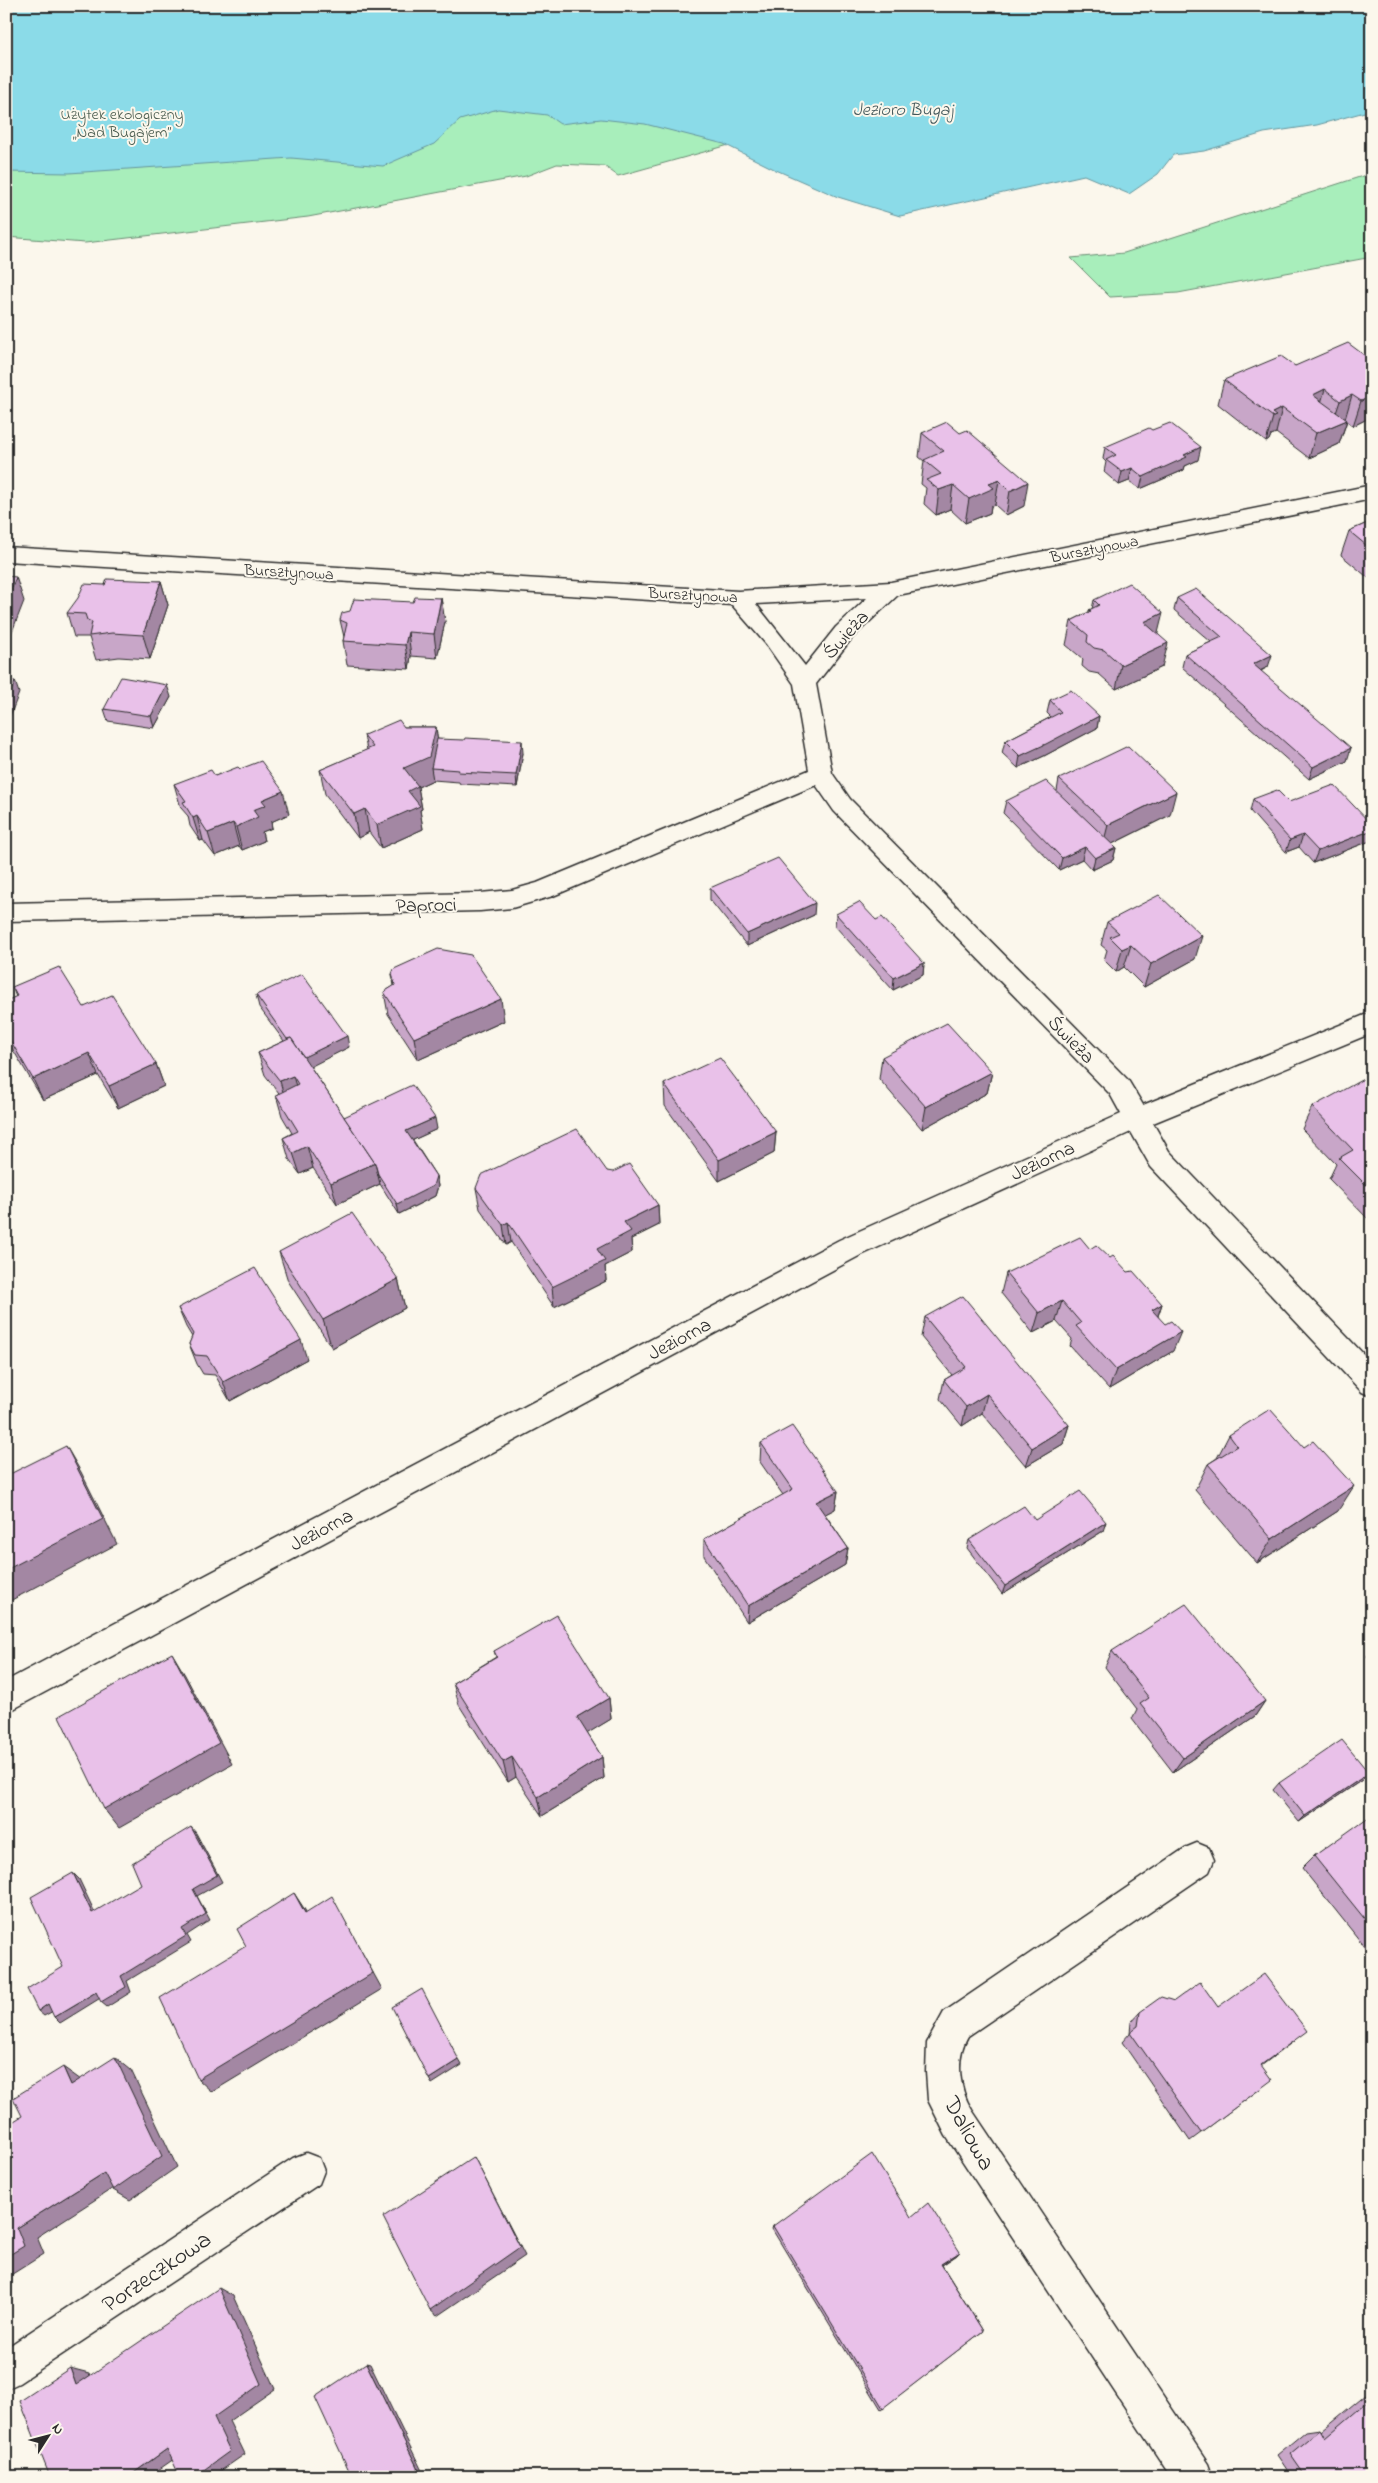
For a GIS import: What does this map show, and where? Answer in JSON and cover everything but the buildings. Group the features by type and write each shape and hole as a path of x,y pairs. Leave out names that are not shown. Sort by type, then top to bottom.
{"street":[{"name":"Bursztynowa","path":"6,554 738,598 891,589 1372,492"},
{"name":"Świeża","path":"805,683 829,648 860,614 891,589"},
{"name":"Świeża","path":"738,598 758,618 786,654 805,683 821,774 842,805 1119,1087 1160,1159 1372,1383"},
{"name":"Paproci","path":"6,912 480,902 512,899 544,890 821,774"},
{"name":"Jeziorna","path":"6,1698 849,1248 1087,1139 1372,1022"},
{"name":"Daliowa","path":"1194,2477 959,2123 946,2100 943,2072 944,2043 956,2024 1197,1860"},
{"name":"Porzeczkowa","path":"6,2370 306,2171"}],"green space":[{"name":"Użytek ekologiczny „Nad Bugajem”","path":"6,6 872,105 618,176 604,166 557,164 526,176 308,217 85,243 6,237"},
{"path":"1372,173 1372,257 1178,293 1110,297 1071,258 1124,253"}],"water":[{"name":"Jezioro Bugaj","path":"6,6 1372,6 1372,110 1317,125 1264,133 1204,151 1173,155 1158,174 1129,194 1084,175 900,216 838,197 776,170 724,144 645,124 601,119 560,124 547,115 498,109 460,120 434,144 383,166 291,158 69,173 6,172"}]}
